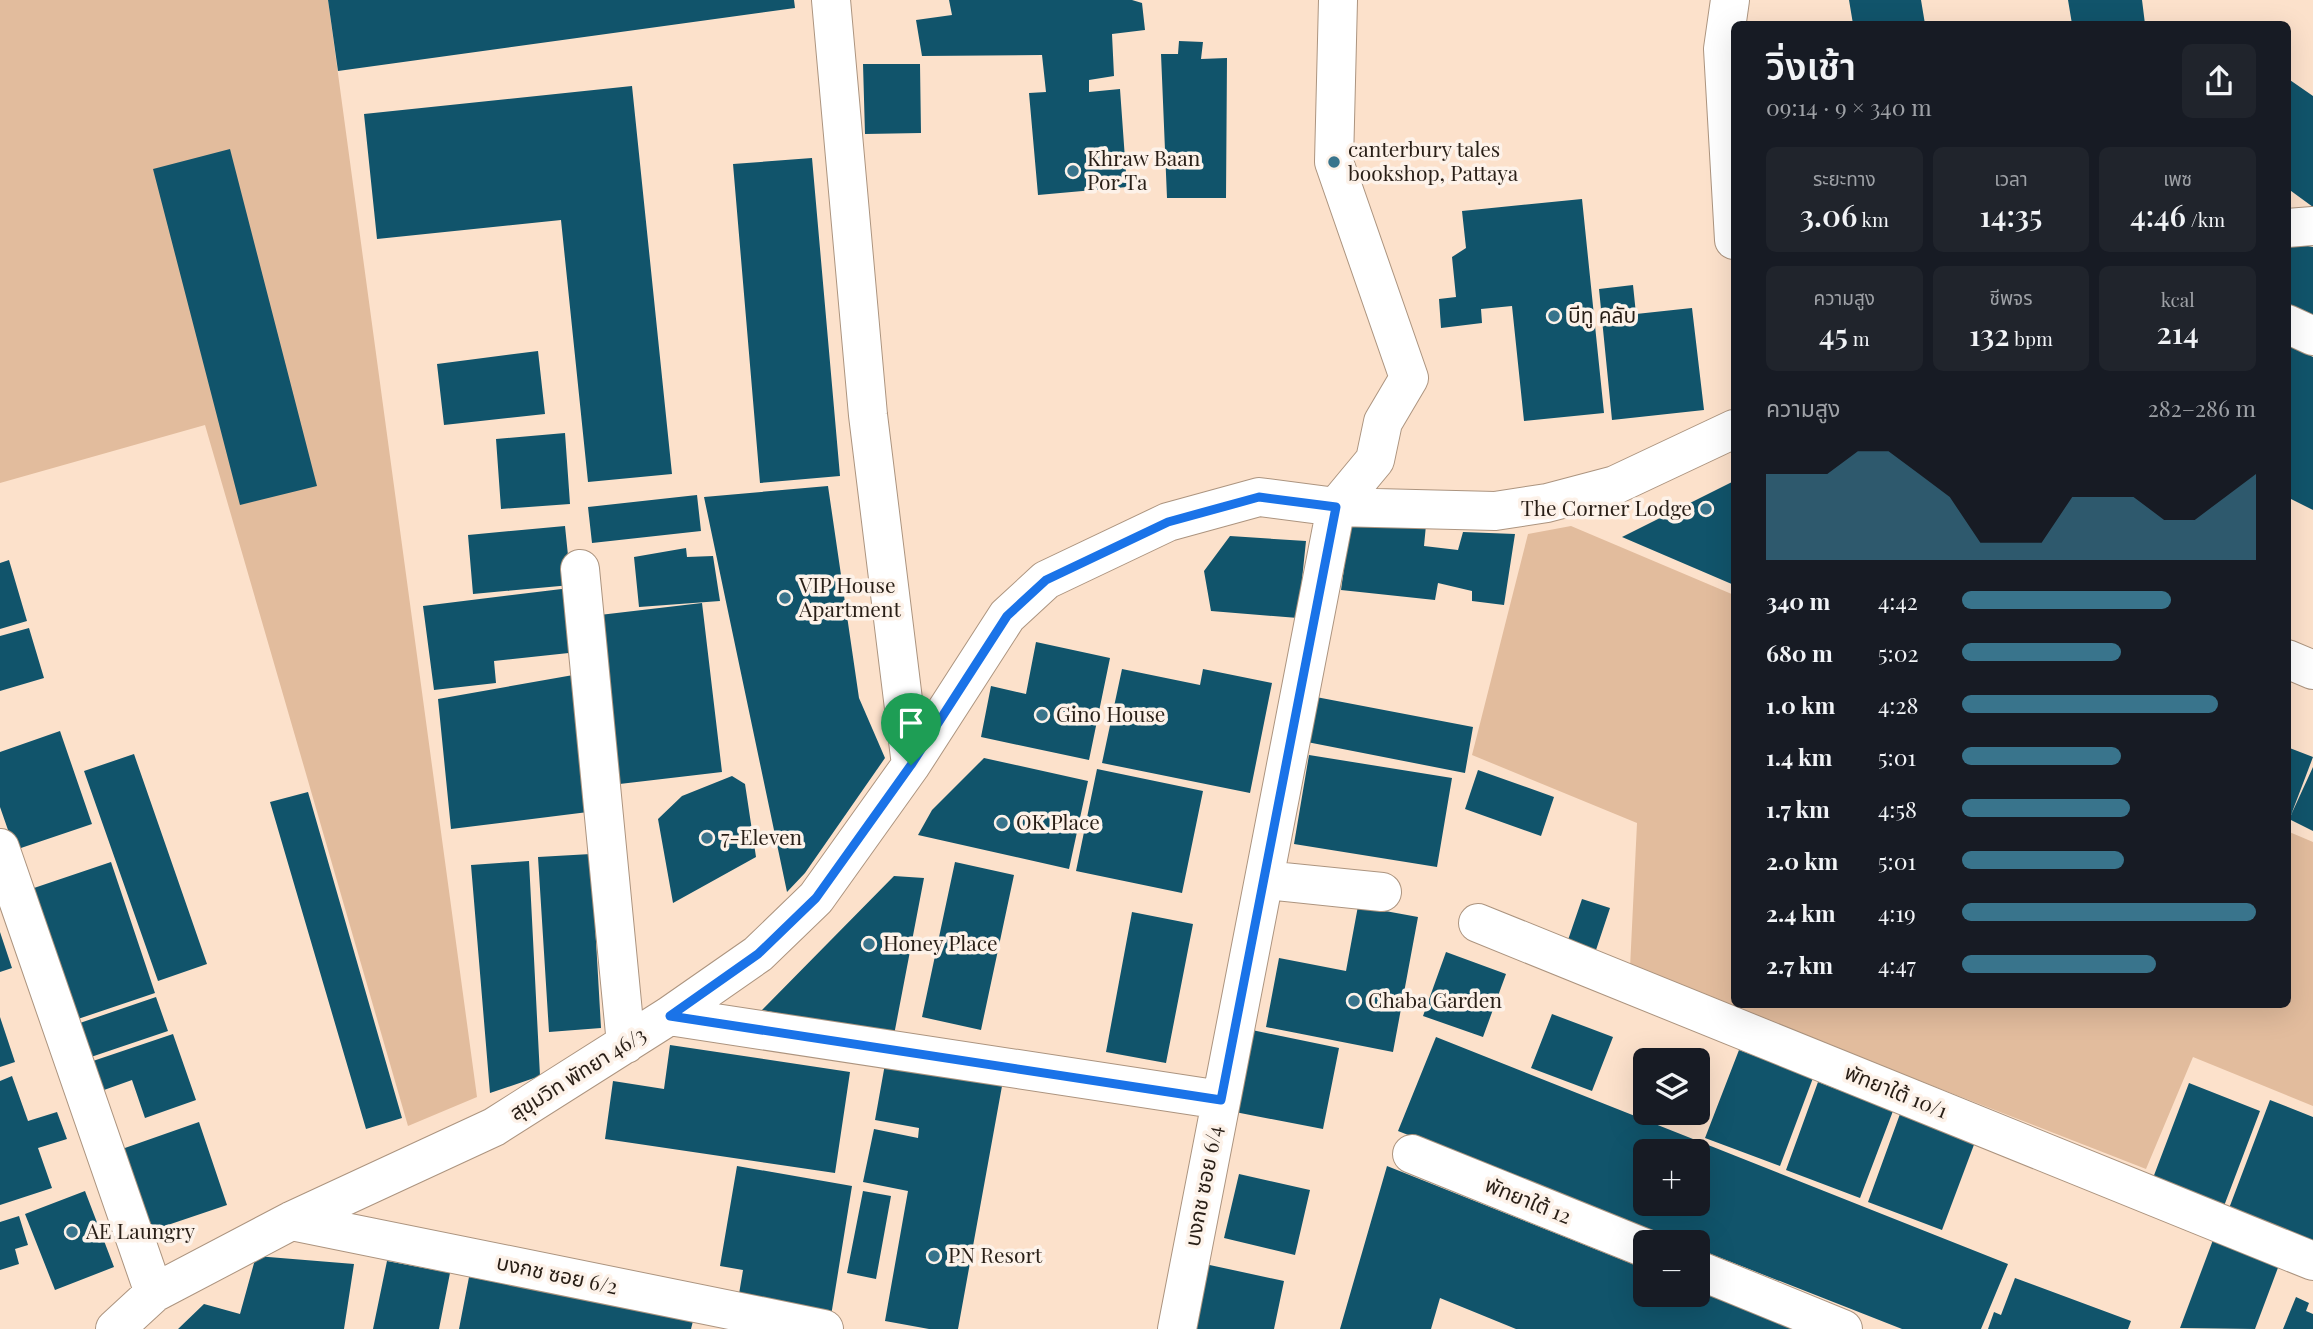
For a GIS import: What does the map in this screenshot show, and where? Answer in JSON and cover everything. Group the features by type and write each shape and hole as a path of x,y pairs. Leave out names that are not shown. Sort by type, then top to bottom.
{"street":[{"path":"831,0 868,415 911,765"},
{"path":"1336,507 1376,460 1383,422 1409,378 1334,162 1338,0"},
{"path":"1730,0 1723,49 1731,188"},
{"path":"2291,228 2313,226"},
{"path":"2291,326 2313,336"},
{"name":"สุขุมวิท พัทยา 46/3","path":"115,1329 154,1293 291,1221 494,1127 670,1016 758,954 816,898 911,765 1007,616 1046,580 1168,522 1259,497 1336,507 1495,511 1547,503 1615,485 1731,430"},
{"name":"บงกช ซอย 6/4","path":"1177,1329 1336,507"},
{"path":"580,569 626,1044"},
{"path":"2291,661 2313,670"},
{"path":"0,848 154,1293"},
{"path":"1265,880 1382,892"},
{"name":"พัทยาใต้ 10/1","path":"1478,923 2313,1261"},
{"path":"670,1016 1221,1100"},
{"name":"พัทยาใต้ 12","path":"1412,1154 1633,1243"},
{"name":"บงกช ซอย 6/2","path":"291,1221 824,1329"},
{"path":"1710,1275 1843,1329"}],"shaded area":[{"path":"0,0 328,0 477,1097 408,1126 205,425 0,483"},
{"path":"1571,526 1731,594 1731,1007 1630,968 1637,823 1472,755 1528,534"},
{"path":"2291,833 2313,842 2313,1106 2193,1057 2146,1169 1733,1008 2291,1008"}],"building":[{"path":"328,0 794,0 795,8 338,71"},
{"path":"949,0 1132,0 1142,3 1145,30 1112,34 1114,76 1089,80 1089,92 1120,89 1127,187 1038,195 1029,93 1046,92 1042,55 922,56 916,20 952,15"},
{"path":"1849,0 1921,0 1924,21 1852,21"},
{"path":"2068,0 2142,0 2145,21 2072,21"},
{"path":"1179,41 1203,42 1201,59 1227,58 1226,198 1167,198 1161,54 1178,54"},
{"path":"863,64 920,64 921,133 865,134"},
{"path":"2291,81 2313,96 2313,207 2291,191"},
{"path":"632,86 672,474 588,482 561,220 377,239 364,114"},
{"path":"230,149 317,486 240,505 153,169"},
{"path":"812,158 840,476 760,483 733,164"},
{"name":"บีทู คลับ","path":"1582,199 1604,413 1524,421 1512,306 1481,309 1482,323 1441,328 1439,299 1456,297 1452,257 1466,248 1462,211"},
{"path":"2291,243 2313,247 2313,316 2291,306"},
{"path":"1633,285 1636,314 1692,308 1704,410 1612,420 1599,289"},
{"path":"2291,346 2313,357 2313,510 2291,499"},
{"path":"538,351 545,414 444,425 437,364"},
{"path":"565,433 570,504 501,509 496,439"},
{"name":"The Corner Lodge","path":"1731,482 1731,584 1622,537"},
{"name":"VIP House Apartment","path":"828,486 859,698 885,758 805,873 787,892 704,497"},
{"path":"697,495 701,531 592,543 588,507"},
{"path":"1426,525 1424,546 1458,550 1463,532 1515,534 1504,605 1472,601 1472,591 1438,583 1435,600 1341,590 1350,526"},
{"path":"565,526 571,585 473,594 468,535"},
{"path":"1230,536 1306,541 1298,618 1211,611 1204,571"},
{"path":"686,548 687,557 713,556 720,601 639,607 634,557"},
{"path":"9,560 27,621 0,629 0,563"},
{"path":"570,588 578,652 494,661 496,683 434,690 423,606"},
{"path":"702,603 722,772 611,785 591,616"},
{"path":"29,628 44,678 0,691 0,636"},
{"name":"Gino House","path":"1036,642 1110,658 1089,760 981,737 991,686 1026,694"},
{"path":"1122,669 1200,685 1203,669 1272,683 1250,793 1102,763"},
{"path":"579,674 588,812 451,829 438,699"},
{"path":"1316,697 1473,727 1465,773 1307,742"},
{"path":"60,731 92,824 15,850 0,807 0,752"},
{"path":"2291,749 2313,757 2291,815"},
{"path":"134,754 207,964 158,981 84,771"},
{"path":"1309,755 1452,778 1437,867 1294,844"},
{"name":"OK Place","path":"984,758 1088,781 1069,869 918,835 932,810"},
{"path":"2313,767 2313,831 2291,820 2291,815"},
{"path":"1097,769 1203,791 1182,893 1076,871"},
{"path":"1478,770 1554,797 1541,836 1465,809"},
{"name":"7-Eleven","path":"732,776 745,784 756,857 673,903 658,819 682,796"},
{"path":"308,792 402,1118 366,1129 270,802"},
{"path":"591,854 601,1028 549,1032 538,857"},
{"path":"529,861 540,1076 490,1093 471,865"},
{"path":"111,862 155,993 75,1020 31,889"},
{"path":"955,862 1014,875 981,1030 922,1017"},
{"name":"Honey Place","path":"894,876 924,878 894,1035 762,1010"},
{"path":"1582,899 1610,908 1596,950 1568,940"},
{"path":"1358,906 1418,917 1393,1052 1266,1027 1279,958 1346,971"},
{"path":"1132,912 1193,924 1166,1063 1106,1052"},
{"path":"0,932 12,968 0,972"},
{"path":"1446,952 1506,974 1483,1037 1423,1016"},
{"path":"156,997 168,1031 88,1058 77,1024"},
{"path":"1552,1014 1613,1037 1592,1091 1531,1068"},
{"path":"0,1017 15,1062 0,1067"},
{"path":"1252,1030 1339,1048 1323,1129 1235,1112"},
{"path":"173,1034 196,1100 145,1118 132,1080 104,1090 93,1061"},
{"path":"1436,1037 1633,1115 1633,1125 1658,1125 1693,1139 1633,1139 1633,1216 1710,1216 1710,1146 2008,1264 1981,1329 1902,1329 1710,1254 1710,1230 1651,1230 1398,1131"},
{"path":"670,1045 850,1072 835,1173 605,1139 613,1081 664,1089"},
{"path":"1739,1050 1813,1078 1780,1166 1705,1138"},
{"name":"PN Resort","path":"885,1064 1002,1086 958,1329 929,1329 885,1321 908,1191 863,1182 874,1129 918,1138 919,1128 875,1120"},
{"path":"12,1076 28,1121 57,1112 67,1139 38,1148 52,1188 0,1205 0,1081"},
{"path":"1818,1082 1893,1111 1860,1198 1786,1170"},
{"path":"2189,1083 2260,1111 2224,1206 2153,1178"},
{"path":"2270,1100 2313,1117 2313,1244 2228,1211"},
{"path":"1900,1114 1975,1142 1942,1230 1868,1202"},
{"path":"199,1122 227,1205 150,1231 122,1149"},
{"path":"737,1166 852,1186 831,1316 738,1300 743,1270 720,1266"},
{"path":"1387,1166 1633,1264 1633,1307 1710,1307 1710,1295 1795,1329 1516,1329 1440,1298 1431,1329 1340,1329"},
{"path":"1239,1174 1310,1190 1295,1255 1224,1238"},
{"path":"85,1191 114,1267 55,1290 25,1214"},
{"path":"863,1191 891,1196 876,1279 847,1273"},
{"path":"19,1216 28,1245 15,1249 19,1264 0,1270 0,1222"},
{"path":"2213,1240 2279,1265 2255,1329 2180,1328"},
{"path":"256,1256 354,1264 344,1329 178,1329 204,1304 240,1314"},
{"path":"387,1261 450,1273 439,1329 373,1329"},
{"path":"1205,1264 1284,1281 1274,1329 1191,1329"},
{"path":"469,1277 693,1321 691,1329 459,1329"},
{"path":"2015,1278 2131,1321 2128,1329 1988,1329 1994,1312 2001,1315"},
{"path":"2296,1297 2309,1303 2306,1311 2313,1314 2313,1329 2283,1329"}],"place":[{"name":"canterbury tales bookshop, Pattaya","path":"1334,162"},
{"name":"Khraw Baan Por Ta","path":"1073,171"},
{"name":"บีทู คลับ","path":"1554,316"},
{"name":"The Corner Lodge","path":"1706,509"},
{"name":"VIP House Apartment","path":"785,598"},
{"name":"Gino House","path":"1042,715"},
{"name":"OK Place","path":"1002,823"},
{"name":"7-Eleven","path":"707,838"},
{"name":"Honey Place","path":"869,944"},
{"name":"Chaba Garden","path":"1354,1001"},
{"name":"AE Laungry","path":"72,1232"},
{"name":"PN Resort","path":"934,1256"}],"route":[{"path":"1259,497 1336,507 1221,1100 670,1016 758,954 816,898 911,765 1007,616 1046,580 1110,547 1168,522 1259,497"}]}
